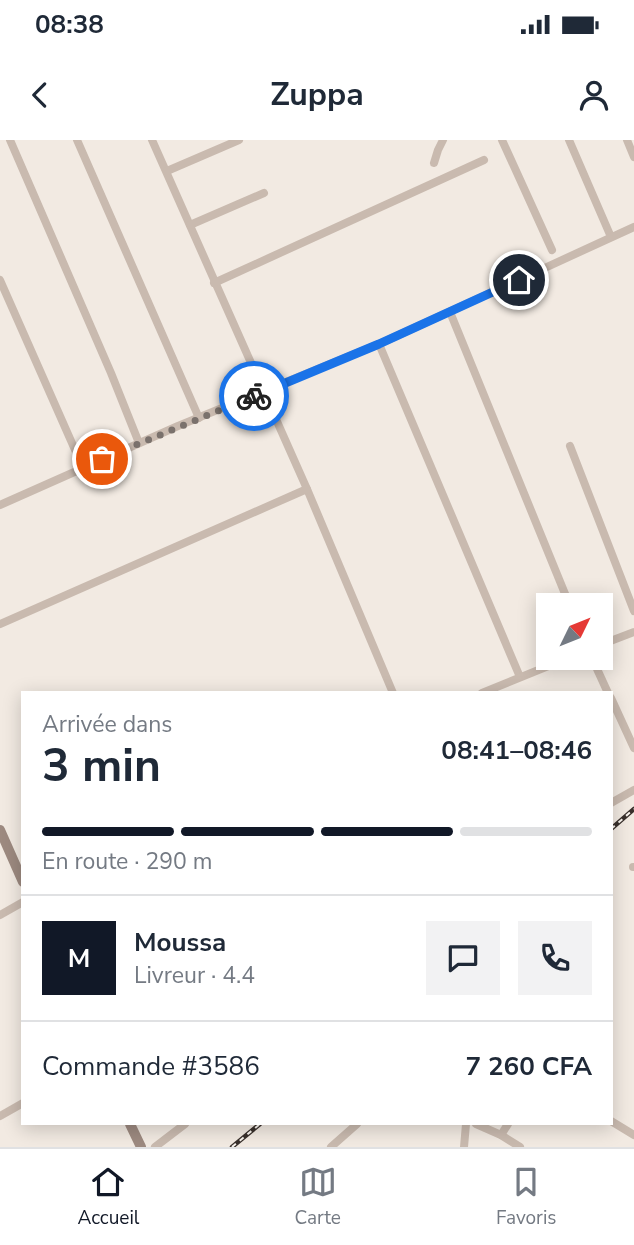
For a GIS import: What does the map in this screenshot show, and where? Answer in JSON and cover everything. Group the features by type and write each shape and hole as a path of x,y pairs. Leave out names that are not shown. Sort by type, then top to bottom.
{"main road":[{"path":"0,830 21,877"},
{"path":"130,1125 141,1147"}],"street":[{"path":"10,140 139,443"},
{"path":"76,140 199,418"},
{"path":"152,140 307,489 392,691"},
{"path":"167,171 239,140"},
{"path":"434,163 443,140"},
{"path":"502,140 552,250"},
{"path":"569,140 611,237"},
{"path":"630,141 634,157"},
{"path":"214,283 484,160"},
{"path":"190,225 264,193"},
{"path":"0,505 139,443 379,344 634,227"},
{"path":"0,280 83,468"},
{"path":"450,312 565,593"},
{"path":"379,344 520,677"},
{"path":"570,446 634,611"},
{"path":"0,624 307,489"},
{"path":"613,640 634,632"},
{"path":"487,691 538,670"},
{"path":"597,670 607,691"},
{"path":"613,702 634,748"},
{"path":"613,802 634,790"},
{"path":"613,798 624,796"},
{"path":"0,915 21,903"},
{"path":"0,1116 21,1104"},
{"path":"613,1122 634,1135"},
{"path":"155,1147 184,1125"},
{"path":"331,1147 356,1125"},
{"path":"464,1147 466,1125"},
{"path":"478,1125 520,1147"},
{"path":"501,1135 507,1125"}],"railway":[{"path":"613,827 634,809"},
{"path":"232,1147 259,1125"}],"way so far":[{"path":"102,459 254,396"}],"route":[{"path":"254,396 379,344 519,280"}]}
